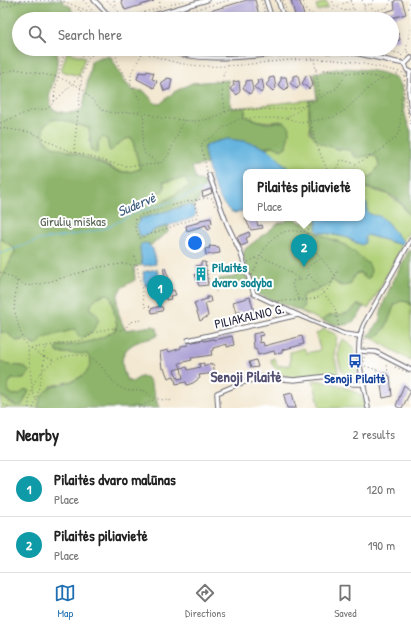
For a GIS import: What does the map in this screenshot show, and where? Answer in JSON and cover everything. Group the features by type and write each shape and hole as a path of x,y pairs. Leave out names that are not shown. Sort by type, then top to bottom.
{"street":[{"path":"94,0 105,12"},
{"path":"164,12 206,0"},
{"path":"266,0 270,12"},
{"path":"278,0 282,12"},
{"path":"181,56 208,59 251,56"},
{"path":"365,56 405,64"},
{"path":"405,64 411,58"},
{"path":"405,64 410,73 409,92 411,112"},
{"path":"208,175 254,294 298,315"},
{"path":"368,408 359,351 359,336 411,240"},
{"name":"PILIAKALNIO G.","path":"188,340 298,315 338,331 359,336"},
{"path":"359,351 376,352 411,370"},
{"path":"218,408 217,392 263,377 294,380 329,376 353,384 364,384"}],"path":[{"path":"0,1 55,0 89,12"},
{"path":"68,4 71,0"},
{"path":"83,0 93,12"},
{"path":"107,0 118,12"},
{"path":"114,0 116,10"},
{"path":"158,8 160,0"},
{"path":"146,12 186,0"},
{"path":"186,12 228,0"},
{"path":"261,0 265,12"},
{"path":"283,0 287,12"},
{"path":"306,0 303,1 306,11 308,12"},
{"path":"332,0 334,5 344,11 353,8"},
{"path":"351,0 354,12"},
{"path":"332,12 336,6 354,0"},
{"path":"362,0 366,12"},
{"path":"373,0 371,4 373,12 388,7 391,0"},
{"path":"0,9 21,1"},
{"path":"364,6 371,4"},
{"path":"77,8 80,12"},
{"path":"406,52 411,23"},
{"path":"399,53 411,52"},
{"path":"54,101 58,77 64,56"},
{"path":"74,150 82,75 88,59 92,56"},
{"path":"116,56 119,68 139,98 142,112 142,144 145,154 160,164"},
{"path":"131,86 131,73 141,56"},
{"path":"155,56 180,64 196,67 228,67 314,59 351,62 410,73"},
{"path":"314,59 320,97"},
{"path":"225,113 222,85 225,70 228,67"},
{"path":"0,74 16,69 58,77 80,86 102,110 113,113 142,112 160,118 198,122 225,113 229,110 288,109 308,105"},
{"path":"316,69 348,72 387,79 400,72"},
{"path":"287,118 337,88 348,72"},
{"path":"0,123 33,110 47,109 82,75"},
{"path":"206,168 201,145 223,128 239,119 287,118 301,123 338,115 371,86 383,78"},
{"path":"336,169 340,161 342,160 356,164 380,151 395,138 400,131 400,99 404,90"},
{"path":"0,128 30,132 64,149 74,150 126,166 160,164 168,156 184,120"},
{"path":"311,122 314,141 327,169"},
{"path":"196,200 194,206 199,212 196,218 140,238 135,228 135,220 141,215 196,200 212,198 215,206"},
{"path":"312,221 305,239 336,276"},
{"path":"249,280 260,256 276,235 292,230 302,232 307,231"},
{"path":"135,256 145,307 152,306"},
{"path":"244,265 260,256"},
{"path":"260,256 279,265 301,280"},
{"path":"321,259 307,268 309,274 335,308 340,326 338,331"},
{"path":"206,262 209,283 217,293"},
{"path":"0,272 27,286 41,284 99,267 122,264 137,265"},
{"path":"277,301 315,299 324,295 336,276 340,265"},
{"path":"300,300 292,284 293,281 306,278 309,274"},
{"path":"17,280 14,309 22,338 28,349 32,389 36,401"},
{"path":"28,349 82,340 94,333 111,328 121,330 126,328 130,322 141,320"},
{"path":"34,408 43,370 44,350 47,346"},
{"path":"31,348 44,357 53,360 78,356 93,360 110,379 125,390 144,391 156,398 173,401"},
{"path":"29,408 32,389 43,370 53,360"},
{"path":"364,366 388,374 388,362"},
{"path":"138,408 156,398"},
{"path":"0,403 11,408"},
{"path":"144,408 145,404"}],"green space":[{"name":"Girulių miškas","path":"0,0 64,0 63,3 71,7 72,12 12,12 12,56 57,56 57,67 49,97 52,109 66,113 80,111 83,107 91,62 100,57 108,56 111,57 125,82 132,90 144,91 155,103 160,104 174,92 192,83 228,80 231,108 245,107 245,116 267,123 283,122 290,128 286,147 281,150 273,146 262,148 249,143 205,156 207,164 192,167 196,180 201,180 206,185 201,191 199,200 193,207 180,207 174,210 146,235 156,229 169,226 168,232 151,245 147,243 140,248 142,265 134,267 135,280 121,289 117,298 117,304 121,321 126,330 153,326 157,328 158,335 130,346 123,355 122,360 124,373 127,380 132,382 140,377 146,377 150,381 159,408 38,408 41,397 47,390 80,377 87,371 91,361 87,354 58,353 56,349 58,346 73,345 95,340 115,330 117,325 111,297 108,294 96,298 92,303 90,309 97,314 99,320 92,332 81,338 76,329 44,338 36,346 27,339 16,341 8,333 0,332 0,281 15,252 14,248 0,238","holes":["58,119 89,128 91,150 95,153 98,152 98,144 102,137 107,139 109,150 111,151 118,144 132,138 140,169 130,172 120,172 80,155 52,146 45,140 43,133 44,126 52,120","185,178 189,186 163,202 157,203 154,194 163,191 165,187 163,182"]},
{"path":"326,2 328,8 318,11 316,5"},
{"path":"66,56 85,57 79,76 61,71"},
{"path":"342,68 366,70 384,74 398,81 401,86 405,113 411,131 411,218 402,204 392,196 387,193 365,188 365,178 372,176 379,165 377,158 373,155 358,158 350,150 327,146 314,138 311,131 309,100 317,99 314,73"},
{"path":"309,100 310,133 336,149 350,150 355,157 373,155 377,158 380,165 372,176 365,178 365,169 289,169 276,156 262,148 273,145 286,147 287,139 281,121 263,121 245,116 245,107"},
{"path":"58,119 89,128 91,132 89,142 98,152 98,144 100,138 102,137 107,139 109,150 111,151 118,144 132,138 140,169 130,172 120,172 104,164 52,146 45,140 43,126 52,120"},
{"path":"185,178 189,186 163,202 157,203 154,194 158,192 163,182"},
{"path":"365,188 387,194 400,203 411,218 411,229 403,241 395,235 388,223 367,211 367,204 365,203"},
{"path":"298,221 318,234 345,245 369,264 371,270 370,277 366,279 361,273 357,274 353,277 351,284 346,286 332,280 327,286 303,295 302,298 304,306 300,311 257,294 251,284 219,286 219,279 235,277 246,267 243,256 245,249 279,223"},
{"path":"303,221 316,221 319,232 345,237 358,244 367,235 402,245 368,309 357,305 346,314 330,316 324,318 322,321 300,311 304,307 302,298 303,295 317,291 332,280 340,286 351,284 353,277 357,274 361,273 363,277 355,253 340,242 325,237 301,223"},
{"path":"0,238 14,248 15,252 0,281"},
{"path":"409,250 411,250 411,306 408,302 401,301 395,304 384,330 375,337 369,338 368,336 380,321 383,305"},
{"path":"108,293 111,297 117,325 115,330 95,340 80,344 58,346 56,348 58,353 86,353 90,356 88,370 78,378 51,386 38,408 0,408 1,396 11,404 18,406 25,389 20,394 13,396 8,390 8,384 12,379 24,379 29,371 22,366 9,365 0,362 0,332 8,333 12,338 19,341 27,339 33,345 51,334 77,329 78,331 97,314 90,309 94,300 99,296"},
{"path":"401,301 408,302 411,306 411,361 372,338 385,328 395,304"},
{"path":"357,305 364,306 356,319 352,322 335,325 322,321 324,318 330,316 347,313"},
{"path":"324,329 337,335 334,355 340,378 328,374 295,378 288,377 273,366 271,359 274,358 278,366 290,365 290,352 304,348 307,353 320,350 316,334"},
{"path":"343,339 353,346 357,375 355,378 349,378 339,363 338,349"},
{"path":"0,362 9,365 22,366 29,371 28,375 23,379 12,379 8,384 8,390 13,395 20,394 25,389 29,391 22,405 15,405 0,396"},
{"path":"313,380 333,383 357,393 363,397 365,408 320,408"}],"water":[{"path":"227,139 239,140 258,145 274,154 288,169 243,169 243,211 235,213 229,210 223,203 210,175 204,148 208,144"},
{"path":"365,203 367,204 367,211 370,214 379,216 385,220 403,241 402,245 367,235 365,237 365,243 362,245 345,237 319,232 316,229 317,221 365,221"},
{"path":"188,205 193,207 196,214 193,218 156,229 146,235 140,236 137,226 140,219"},
{"path":"147,243 153,249 156,264 144,266 142,265 140,248 141,244"},
{"path":"157,269 160,281 152,286 145,286 143,272"}],"building":[{"path":"121,0 154,0 154,1 125,10"},
{"path":"247,0 255,0 258,12 206,12"},
{"path":"291,0 300,2 303,12 294,12"},
{"path":"402,0 406,14 399,16 399,12 386,12 395,9 394,1"},
{"path":"147,71 154,73 152,79 157,81 154,88 137,79 139,72 146,73"},
{"path":"298,75 300,85 297,89 290,83 293,76"},
{"path":"310,75 313,84 309,89 302,83 305,76"},
{"path":"274,77 276,88 273,91 266,85 269,78"},
{"path":"281,77 286,77 288,87 285,90 278,85"},
{"path":"167,78 172,79 170,89 164,91 161,82"},
{"path":"262,79 264,89 261,93 254,87 258,83 257,80"},
{"path":"251,80 253,90 250,94 243,88 246,81"},
{"path":"239,81 240,91 237,95 230,89 234,85 233,82"},
{"path":"211,189 212,193 203,197 202,192"},
{"path":"211,218 212,223 209,224 211,228 208,230 206,225 187,231 186,226 200,222 200,220"},
{"path":"246,221 257,221 258,226 262,225 263,228 251,230"},
{"path":"249,232 250,236 246,238 248,243 241,246 237,237"},
{"path":"209,246 219,247 220,253 206,255 205,249 210,248"},
{"name":"Pilaitės dvaro sodyba","path":"201,262 205,262 208,285 199,286 195,274 197,274 196,266 201,265"},
{"path":"163,268 165,268 171,284 167,285"},
{"path":"167,286 168,291 174,290 176,295 170,296 171,299 166,300 164,287"},
{"path":"207,297 210,297 211,302 205,303 208,316 200,321 194,303 207,299"},
{"path":"250,297 254,312 242,315 241,311 236,313 233,302"},
{"path":"160,306 163,308 162,311 152,313 151,309"},
{"path":"262,332 264,335 259,336 260,343 263,342 264,346 302,336 304,344 282,350 282,353 275,354 274,351 258,355 256,348 254,349 253,334"},
{"path":"232,336 234,345 227,347 227,344 213,348 211,351 212,355 191,358 192,360 179,363 181,368 187,367 188,370 200,367 199,364 204,363 204,366 213,364 215,373 199,375 200,378 187,385 186,382 176,384 174,376 168,378 164,368 162,369 160,352 168,350 169,352 181,348 181,346 188,345 187,343 215,340","holes":["181,368 183,378 178,379 174,370"]},
{"path":"256,360 258,367 251,368 249,362"},
{"path":"379,373 390,376 392,396 383,398"},
{"path":"404,385 411,391 402,408 399,408 396,406"},
{"path":"292,393 296,408 287,408 284,395"}],"waterway":[{"name":"Sudervė","path":"0,254 39,240 106,228 139,211 159,206 210,187"}],"place":[{"name":"Pilaitės piliavietė","path":"304,267"},
{"name":"Pilaitės dvaro sodyba","path":"201,274"},
{"name":"Pilaitės dvaro malūnas","path":"160,308"},
{"name":"Senoji Pilaitė","path":"355,361"}],"district":[{"name":"Senoji Pilaitė","path":"246,376"}]}
